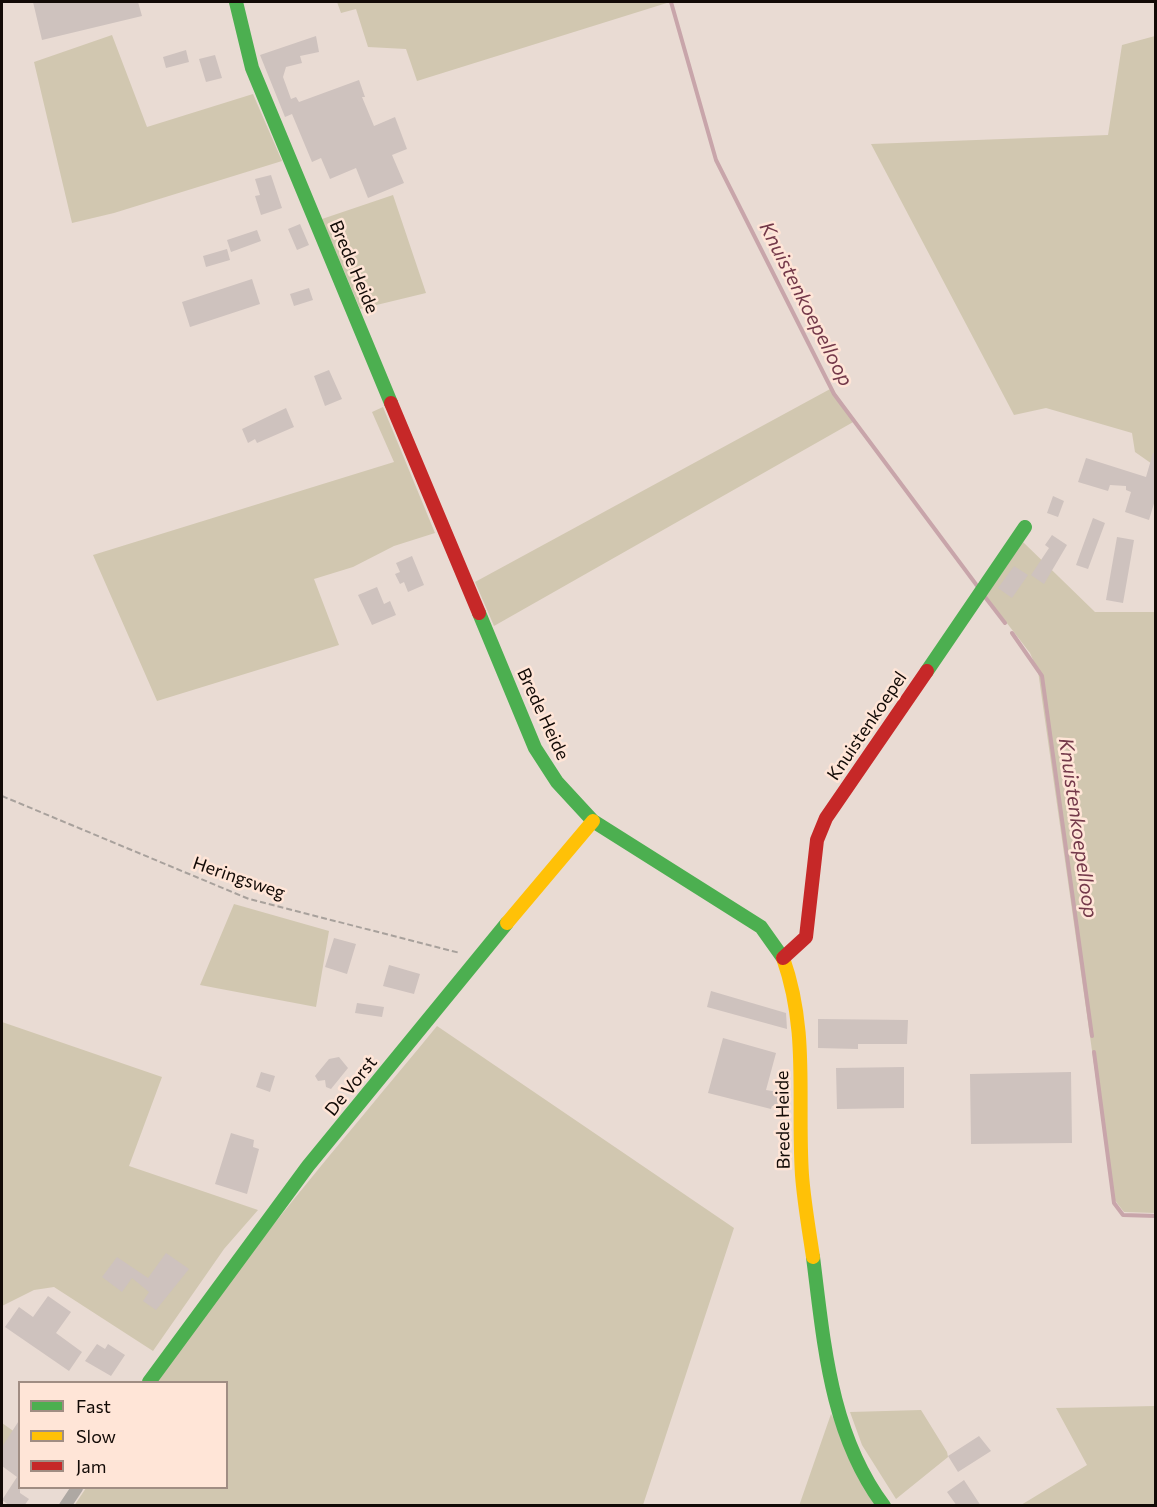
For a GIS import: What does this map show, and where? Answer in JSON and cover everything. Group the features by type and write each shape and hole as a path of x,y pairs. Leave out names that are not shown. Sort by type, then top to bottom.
{"street":[{"name":"Brede Heide","path":"236,2 243,39 252,68 535,748 556,782 593,821 761,927 783,958 796,999 800,1033 802,1176 826,1357 845,1437 872,1490 884,1506"},
{"name":"Knuistenkoepel","path":"783,958 806,937 817,840 826,818 1025,528"},
{"name":"De Vorst","path":"150,1381 196,1313 265,1222 477,958 593,821"},
{"path":"65,1506 76,1489"}],"path":[{"name":"Heringsweg","path":"2,796 249,899 477,958"}],"shaded area":[{"path":"337,2 670,2 417,81 406,49 368,47 356,9 341,13"},
{"path":"112,35 147,127 253,94 282,161 114,213 72,223 34,62"},
{"path":"1155,36 1155,466 1135,452 1132,433 1046,408 1014,415 871,144 1108,135 1122,45"},
{"path":"393,195 426,293 360,309 322,219"},
{"path":"832,388 855,421 494,626 475,582"},
{"path":"383,407 435,533 394,546 353,567 314,579 339,645 157,701 93,555 394,462 372,412"},
{"path":"1023,542 1095,612 1155,612 1155,1213 1124,1212 1113,1198 1038,671 1030,653 986,596"},
{"path":"234,904 329,931 316,1007 200,985"},
{"path":"2,1022 162,1077 129,1166 258,1210 224,1249 153,1351 54,1287 34,1290 2,1306"},
{"path":"437,1026 734,1228 643,1505 74,1506 85,1489 228,1489 228,1381 158,1381 257,1245"},
{"path":"1155,1406 1155,1505 1021,1505 1087,1465 1056,1408"},
{"path":"921,1410 948,1457 896,1499 862,1445 850,1412"},
{"path":"831,1414 879,1505 799,1506"},
{"path":"2,1423 18,1434 18,1457 2,1446"}],"building":[{"path":"33,2 138,2 142,16 42,40"},
{"path":"316,36 319,52 300,56 302,63 286,67 283,77 291,99 296,97 299,102 359,80 365,97 362,97 374,126 395,117 407,149 392,155 404,183 368,198 356,168 330,179 321,158 312,162 292,114 285,117 260,55"},
{"path":"186,50 189,62 166,68 163,57"},
{"path":"215,55 222,78 206,82 199,59"},
{"path":"271,175 282,208 261,215 255,196 260,195 255,179"},
{"path":"300,224 309,245 297,250 288,229"},
{"path":"257,230 261,241 231,252 227,240"},
{"path":"227,249 230,260 206,267 203,256"},
{"path":"252,279 260,304 190,327 182,302"},
{"path":"309,288 313,300 294,306 290,294"},
{"path":"329,370 342,399 325,406 314,376"},
{"path":"286,408 294,427 257,443 255,439 248,443 242,429"},
{"path":"1153,453 1155,453 1155,500 1149,520 1125,512 1131,492 1126,490 1126,486 1110,485 1108,491 1078,482 1086,458 1146,477"},
{"path":"1053,496 1064,501 1058,517 1047,513"},
{"path":"1093,518 1105,523 1088,569 1076,565"},
{"path":"1052,535 1067,545 1044,584 1031,575 1049,548 1045,545"},
{"path":"1117,537 1134,540 1123,603 1106,600"},
{"path":"412,556 424,585 408,592 404,582 400,584 395,574 400,572 396,563"},
{"path":"1014,566 1028,575 1012,598 998,588"},
{"path":"377,587 384,604 390,601 396,615 372,625 358,595"},
{"path":"334,938 356,944 347,974 325,967"},
{"path":"389,965 420,974 414,994 383,986"},
{"path":"711,991 786,1013 787,1029 707,1007"},
{"path":"357,1003 384,1007 382,1017 355,1013"},
{"path":"818,1019 908,1020 907,1044 858,1044 858,1049 818,1048"},
{"path":"723,1038 776,1053 766,1090 790,1094 790,1104 772,1106 771,1109 708,1093"},
{"path":"339,1057 348,1068 331,1089 326,1087 325,1080 318,1081 315,1076 329,1059"},
{"path":"904,1067 904,1108 837,1109 836,1068"},
{"path":"261,1072 275,1076 270,1092 256,1087"},
{"path":"1071,1072 1072,1143 971,1144 970,1074"},
{"path":"231,1133 254,1140 253,1147 259,1149 247,1194 215,1184"},
{"path":"166,1253 189,1269 156,1310 143,1301 149,1292 132,1278 122,1292 102,1277 117,1257 148,1278"},
{"path":"48,1296 71,1312 56,1333 82,1352 69,1371 5,1327 19,1307 33,1317"},
{"path":"97,1344 105,1349 108,1344 125,1355 111,1376 85,1361"},
{"path":"18,1422 18,1489 29,1499 24,1506 10,1506 2,1500 17,1477 2,1466 2,1447"},
{"path":"979,1436 991,1451 958,1472 948,1456"},
{"path":"964,1480 981,1506 957,1506 947,1492"}],"waterway":[{"name":"Knuistenkoepelloop","path":"671,2 716,160 834,394 978,587"},
{"name":"Knuistenkoepelloop","path":"985,597 1005,623"},
{"name":"Knuistenkoepelloop","path":"1012,633 1042,676 1092,1036"},
{"name":"Knuistenkoepelloop","path":"1094,1052 1114,1203 1123,1215 1156,1216"}],"traffic: fast":[{"path":"236,2 252,68 391,403"},
{"path":"927,671 1025,527"},
{"path":"479,613 535,748 557,782 593,821 761,927 783,958"},
{"path":"150,1381 308,1166 507,923"},
{"path":"813,1257 832,1387 852,1449 866,1478 884,1506"}],"traffic: slow":[{"path":"507,923 593,821"},
{"path":"783,958 791,985 799,1039 802,1175 813,1257"}],"traffic: jam":[{"path":"391,403 479,613"},
{"path":"783,958 806,937 817,840 826,818 927,671"}]}
